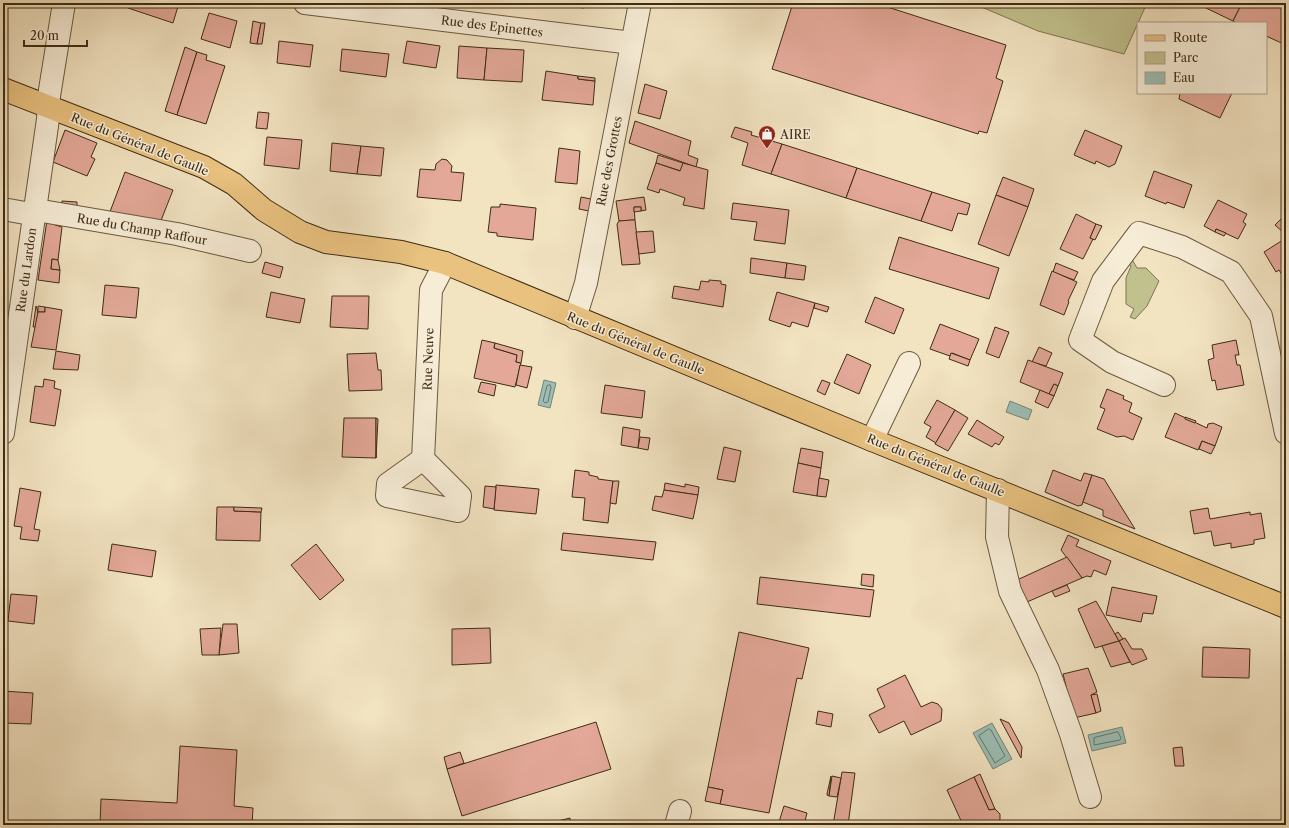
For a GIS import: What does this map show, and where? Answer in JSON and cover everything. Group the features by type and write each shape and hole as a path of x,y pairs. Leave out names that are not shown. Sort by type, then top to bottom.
{"main road":[{"name":"Rue du Général de Gaulle","path":"3,89 204,167 234,184 264,210 300,232 326,242 401,252 445,263 872,440 1280,604"}],"street":[{"name":"Rue du Lardon","path":"3,433 49,108 49,96 64,3"},
{"name":"Rue des Epinettes","path":"305,3 632,43"},
{"name":"Rue des Grottes","path":"575,318 586,283 640,3"},
{"name":"Rue du Champ Raffour","path":"3,210 26,213 42,211 177,234 250,250"},
{"path":"1164,384 1112,362 1080,340 1103,281 1139,233 1182,247 1231,272 1261,316 1286,433"},
{"name":"Rue Neuve","path":"424,458 431,290 445,263"},
{"path":"872,440 910,363"},
{"path":"998,490 997,537 1010,592 1048,670 1071,734 1090,797"}],"green space":[{"path":"972,3 1147,3 1138,22 1137,22 1124,54 1038,31"},
{"path":"1129,254 1137,268 1146,268 1159,281 1147,306 1135,319 1130,317 1134,309 1126,304 1126,278 1131,266 1127,260"}],"water":[{"path":"544,380 556,383 550,408 538,405"},
{"path":"1010,401 1032,410 1028,420 1006,412"},
{"path":"992,723 1012,759 993,769 973,733"},
{"path":"1122,727 1126,743 1092,751 1088,735"}],"building":[{"path":"129,3 179,3 173,23 128,8"},
{"path":"545,3 584,3 584,8"},
{"path":"708,3 717,3 710,7"},
{"path":"793,3 875,3 1006,45 996,78 1003,81 987,133 979,131 978,134 772,69"},
{"path":"1209,3 1242,3 1233,21 1206,8"},
{"path":"1242,3 1286,3 1286,45 1267,36 1267,22 1233,21"},
{"path":"209,13 237,21 230,48 201,39"},
{"path":"253,21 261,23 257,44 250,43"},
{"path":"261,23 265,23 262,44 257,44"},
{"path":"279,41 313,45 310,67 277,63"},
{"path":"407,41 440,46 436,68 403,63"},
{"path":"459,46 487,48 484,80 457,78"},
{"path":"185,47 197,52 177,115 165,111"},
{"path":"487,48 524,50 522,82 484,80"},
{"path":"342,49 389,54 386,77 340,71"},
{"path":"197,52 207,55 206,60 225,66 206,124 177,115"},
{"path":"546,71 578,76 578,79 595,81 593,105 542,100"},
{"path":"578,76 595,78 595,81 578,79"},
{"path":"645,84 667,91 660,119 638,113"},
{"path":"1180,94 1232,94 1220,118 1179,99"},
{"path":"258,112 269,113 267,129 256,128"},
{"path":"635,121 691,141 688,155 698,159 696,167 629,143"},
{"path":"735,127 752,132 751,135 782,144 771,174 742,165 748,143 731,137"},
{"path":"65,130 97,143 91,157 95,159 87,176 53,162"},
{"path":"1085,130 1122,146 1115,164 1109,167 1096,161 1095,164 1074,155"},
{"path":"267,137 302,140 299,169 264,165"},
{"path":"332,143 361,146 357,174 330,171"},
{"path":"782,144 857,168 846,198 771,174"},
{"path":"361,146 384,148 381,176 357,174"},
{"path":"559,148 580,151 577,184 555,182"},
{"path":"658,155 683,163 681,171 656,163"},
{"path":"442,159 447,160 452,166 451,172 464,173 461,201 417,197 420,169 435,170 436,164"},
{"path":"656,163 680,171 683,163 708,170 704,209 683,205 685,198 660,189 659,193 647,189"},
{"path":"857,168 932,192 921,221 846,198"},
{"path":"1154,171 1192,185 1184,208 1167,202 1166,204 1145,196"},
{"path":"125,172 173,190 160,223 108,217"},
{"path":"1003,177 1034,189 1028,207 996,195"},
{"path":"932,192 970,204 967,215 958,213 952,231 921,221"},
{"path":"996,195 1028,207 1009,256 978,244"},
{"path":"581,197 591,199 589,211 579,209"},
{"path":"644,197 646,210 641,211 641,207 634,207 635,220 619,221 616,201"},
{"path":"1218,200 1247,214 1243,222 1246,224 1238,239 1216,229 1215,232 1204,226"},
{"path":"62,201 77,202 77,210 62,210"},
{"path":"733,203 789,210 785,244 754,240 757,222 731,219"},
{"path":"500,204 536,208 533,240 497,236 497,233 488,232 491,207 500,207"},
{"path":"634,207 641,207 641,211 634,212"},
{"path":"1076,214 1096,224 1090,238 1093,239 1083,259 1060,249"},
{"path":"1286,214 1286,230 1284,233 1275,225"},
{"path":"47,220 56,221 55,225 62,227 58,260 52,259 51,269 60,270 59,283 38,280"},
{"path":"635,220 640,264 622,265 617,224 619,221"},
{"path":"1096,224 1102,226 1095,240 1090,238"},
{"path":"1216,229 1226,233 1224,236 1215,232"},
{"path":"653,231 655,252 639,254 636,232"},
{"path":"899,237 999,268 989,299 889,269"},
{"path":"1286,238 1286,281 1279,270 1276,272 1264,252"},
{"path":"751,258 787,263 785,278 750,273"},
{"path":"52,259 58,260 60,270 51,269"},
{"path":"265,262 283,267 280,278 262,273"},
{"path":"787,263 806,266 804,280 785,278"},
{"path":"1056,263 1078,272 1074,280 1053,272"},
{"path":"1052,271 1077,282 1068,301 1069,302 1064,315 1040,305"},
{"path":"709,280 721,281 721,284 726,285 723,307 672,298 674,286 699,290 701,281 709,282"},
{"path":"105,285 139,288 136,318 102,315"},
{"path":"271,292 305,299 300,323 266,317"},
{"path":"777,292 815,303 808,327 792,322 790,327 769,320"},
{"path":"332,296 369,296 368,329 330,327"},
{"path":"875,297 904,309 894,334 865,322"},
{"path":"815,303 829,307 827,312 814,308"},
{"path":"36,306 38,312 36,327 33,327"},
{"path":"38,306 45,307 45,312 38,312"},
{"path":"45,307 62,310 56,350 31,347 38,312 45,312"},
{"path":"940,324 979,339 970,360 952,353 950,356 930,349"},
{"path":"995,327 1009,332 999,358 986,353"},
{"path":"482,340 495,343 494,348 517,355 516,362 521,363 515,387 474,378"},
{"path":"1236,340 1239,355 1235,355 1237,365 1240,365 1244,385 1217,390 1215,380 1212,381 1208,360 1214,358 1212,345"},
{"path":"495,343 523,351 521,363 516,362 517,355 494,348"},
{"path":"1039,347 1052,353 1046,366 1032,362"},
{"path":"56,351 80,355 78,370 53,369"},
{"path":"376,353 378,370 381,370 382,390 349,391 347,354"},
{"path":"951,353 970,360 968,366 949,359"},
{"path":"847,354 871,365 859,394 834,383"},
{"path":"1028,360 1063,373 1058,386 1054,384 1049,394 1020,382"},
{"path":"520,365 532,367 527,388 516,385"},
{"path":"44,379 55,381 54,388 61,390 55,426 30,422 35,386 43,387"},
{"path":"822,380 830,383 825,395 817,391"},
{"path":"481,382 496,385 494,396 478,392"},
{"path":"1054,384 1058,386 1054,396 1049,394"},
{"path":"605,385 645,391 642,418 601,413"},
{"path":"1107,389 1124,396 1123,399 1132,403 1129,412 1142,418 1133,440 1124,436 1117,437 1097,429 1105,409 1100,407"},
{"path":"1040,390 1054,396 1048,408 1035,402"},
{"path":"937,400 955,410 936,443 926,437 931,427 924,423"},
{"path":"955,410 968,418 948,451 935,444"},
{"path":"1175,413 1207,428 1208,424 1213,423 1222,427 1215,446 1202,441 1198,450 1165,437"},
{"path":"1185,417 1196,421 1195,423 1185,419"},
{"path":"344,418 376,418 376,458 342,457"},
{"path":"376,418 378,419 376,458"},
{"path":"977,420 1004,437 999,445 995,443 992,447 968,434"},
{"path":"623,427 640,430 638,448 621,445"},
{"path":"640,437 650,438 648,450 638,448"},
{"path":"1202,441 1215,446 1211,454 1199,449"},
{"path":"724,447 741,451 735,482 717,479"},
{"path":"801,448 823,452 821,468 798,463"},
{"path":"798,463 821,468 817,496 793,492"},
{"path":"575,470 589,472 589,475 598,477 598,479 613,481 608,523 583,520 585,498 572,497"},
{"path":"1053,470 1081,481 1084,473 1092,475 1082,505 1078,506 1045,492"},
{"path":"1092,475 1104,479 1135,529 1103,516 1103,510 1083,502"},
{"path":"819,478 829,480 826,497 817,496"},
{"path":"613,481 619,481 616,504 610,503"},
{"path":"665,483 685,487 685,484 699,487 698,495 664,490"},
{"path":"496,485 539,489 536,514 494,510"},
{"path":"485,486 496,487 494,509 483,507"},
{"path":"20,488 41,492 34,529 40,530 38,541 20,539 22,527 14,526"},
{"path":"664,490 698,495 693,519 652,510 655,496 662,497"},
{"path":"217,507 234,507 234,511 261,512 260,541 216,540"},
{"path":"234,507 262,508 261,512 234,511"},
{"path":"1208,508 1210,519 1250,512 1250,515 1261,513 1265,538 1254,540 1254,544 1231,548 1231,543 1214,546 1211,531 1194,534 1190,511"},
{"path":"563,533 656,542 653,560 561,550"},
{"path":"1068,535 1079,540 1076,546 1111,561 1106,575 1094,570 1091,577 1087,576 1082,578 1061,550"},
{"path":"112,544 156,551 152,577 108,570"},
{"path":"316,544 344,580 320,600 291,565"},
{"path":"1067,557 1082,578 1027,602 1017,580"},
{"path":"862,574 874,575 873,587 861,585"},
{"path":"760,577 874,590 870,617 757,604"},
{"path":"1067,585 1070,591 1055,597 1052,591"},
{"path":"1112,587 1157,596 1153,614 1143,613 1141,622 1106,615"},
{"path":"11,594 37,596 34,624 8,621"},
{"path":"1096,601 1119,641 1095,648 1078,609"},
{"path":"223,624 237,624 239,653 219,655"},
{"path":"221,628 219,655 202,655 200,629"},
{"path":"490,628 491,663 452,665 452,629"},
{"path":"739,632 809,648 802,679 797,678 769,813 720,804 723,790 708,787"},
{"path":"1118,632 1123,639 1119,641 1115,634"},
{"path":"1125,638 1132,649 1142,649 1147,659 1132,665 1119,641"},
{"path":"1119,641 1130,662 1111,667 1102,646"},
{"path":"1203,647 1250,649 1249,678 1202,677"},
{"path":"1088,668 1097,692 1091,695 1096,713 1074,718 1063,674"},
{"path":"905,675 921,707 932,702 938,704 942,709 941,721 911,735 904,721 879,733 869,715 885,707 877,689"},
{"path":"3,691 33,693 31,724 3,723"},
{"path":"1097,694 1101,711 1096,713 1091,695"},
{"path":"818,711 833,714 831,727 816,724"},
{"path":"1000,719 1009,723 1022,747 1021,758"},
{"path":"596,722 611,769 462,816 447,769"},
{"path":"180,746 237,750 234,806 253,808 252,825 100,825 101,799 177,803"},
{"path":"1182,747 1184,766 1175,766 1173,748"},
{"path":"460,752 464,763 447,769 444,757"},
{"path":"842,772 855,773 848,825 833,825"},
{"path":"980,774 995,809 989,810 974,777"},
{"path":"831,776 829,796 827,794"},
{"path":"832,776 841,778 837,797 829,796"},
{"path":"974,777 989,810 995,809 1000,814 1000,819 997,825 963,825 947,790"},
{"path":"708,787 723,790 720,804 705,801"},
{"path":"784,806 807,813 804,825 778,825"},
{"path":"570,818 571,825 554,825 554,822"}],"place":[{"name":"AIRE","path":"767,149"}]}
